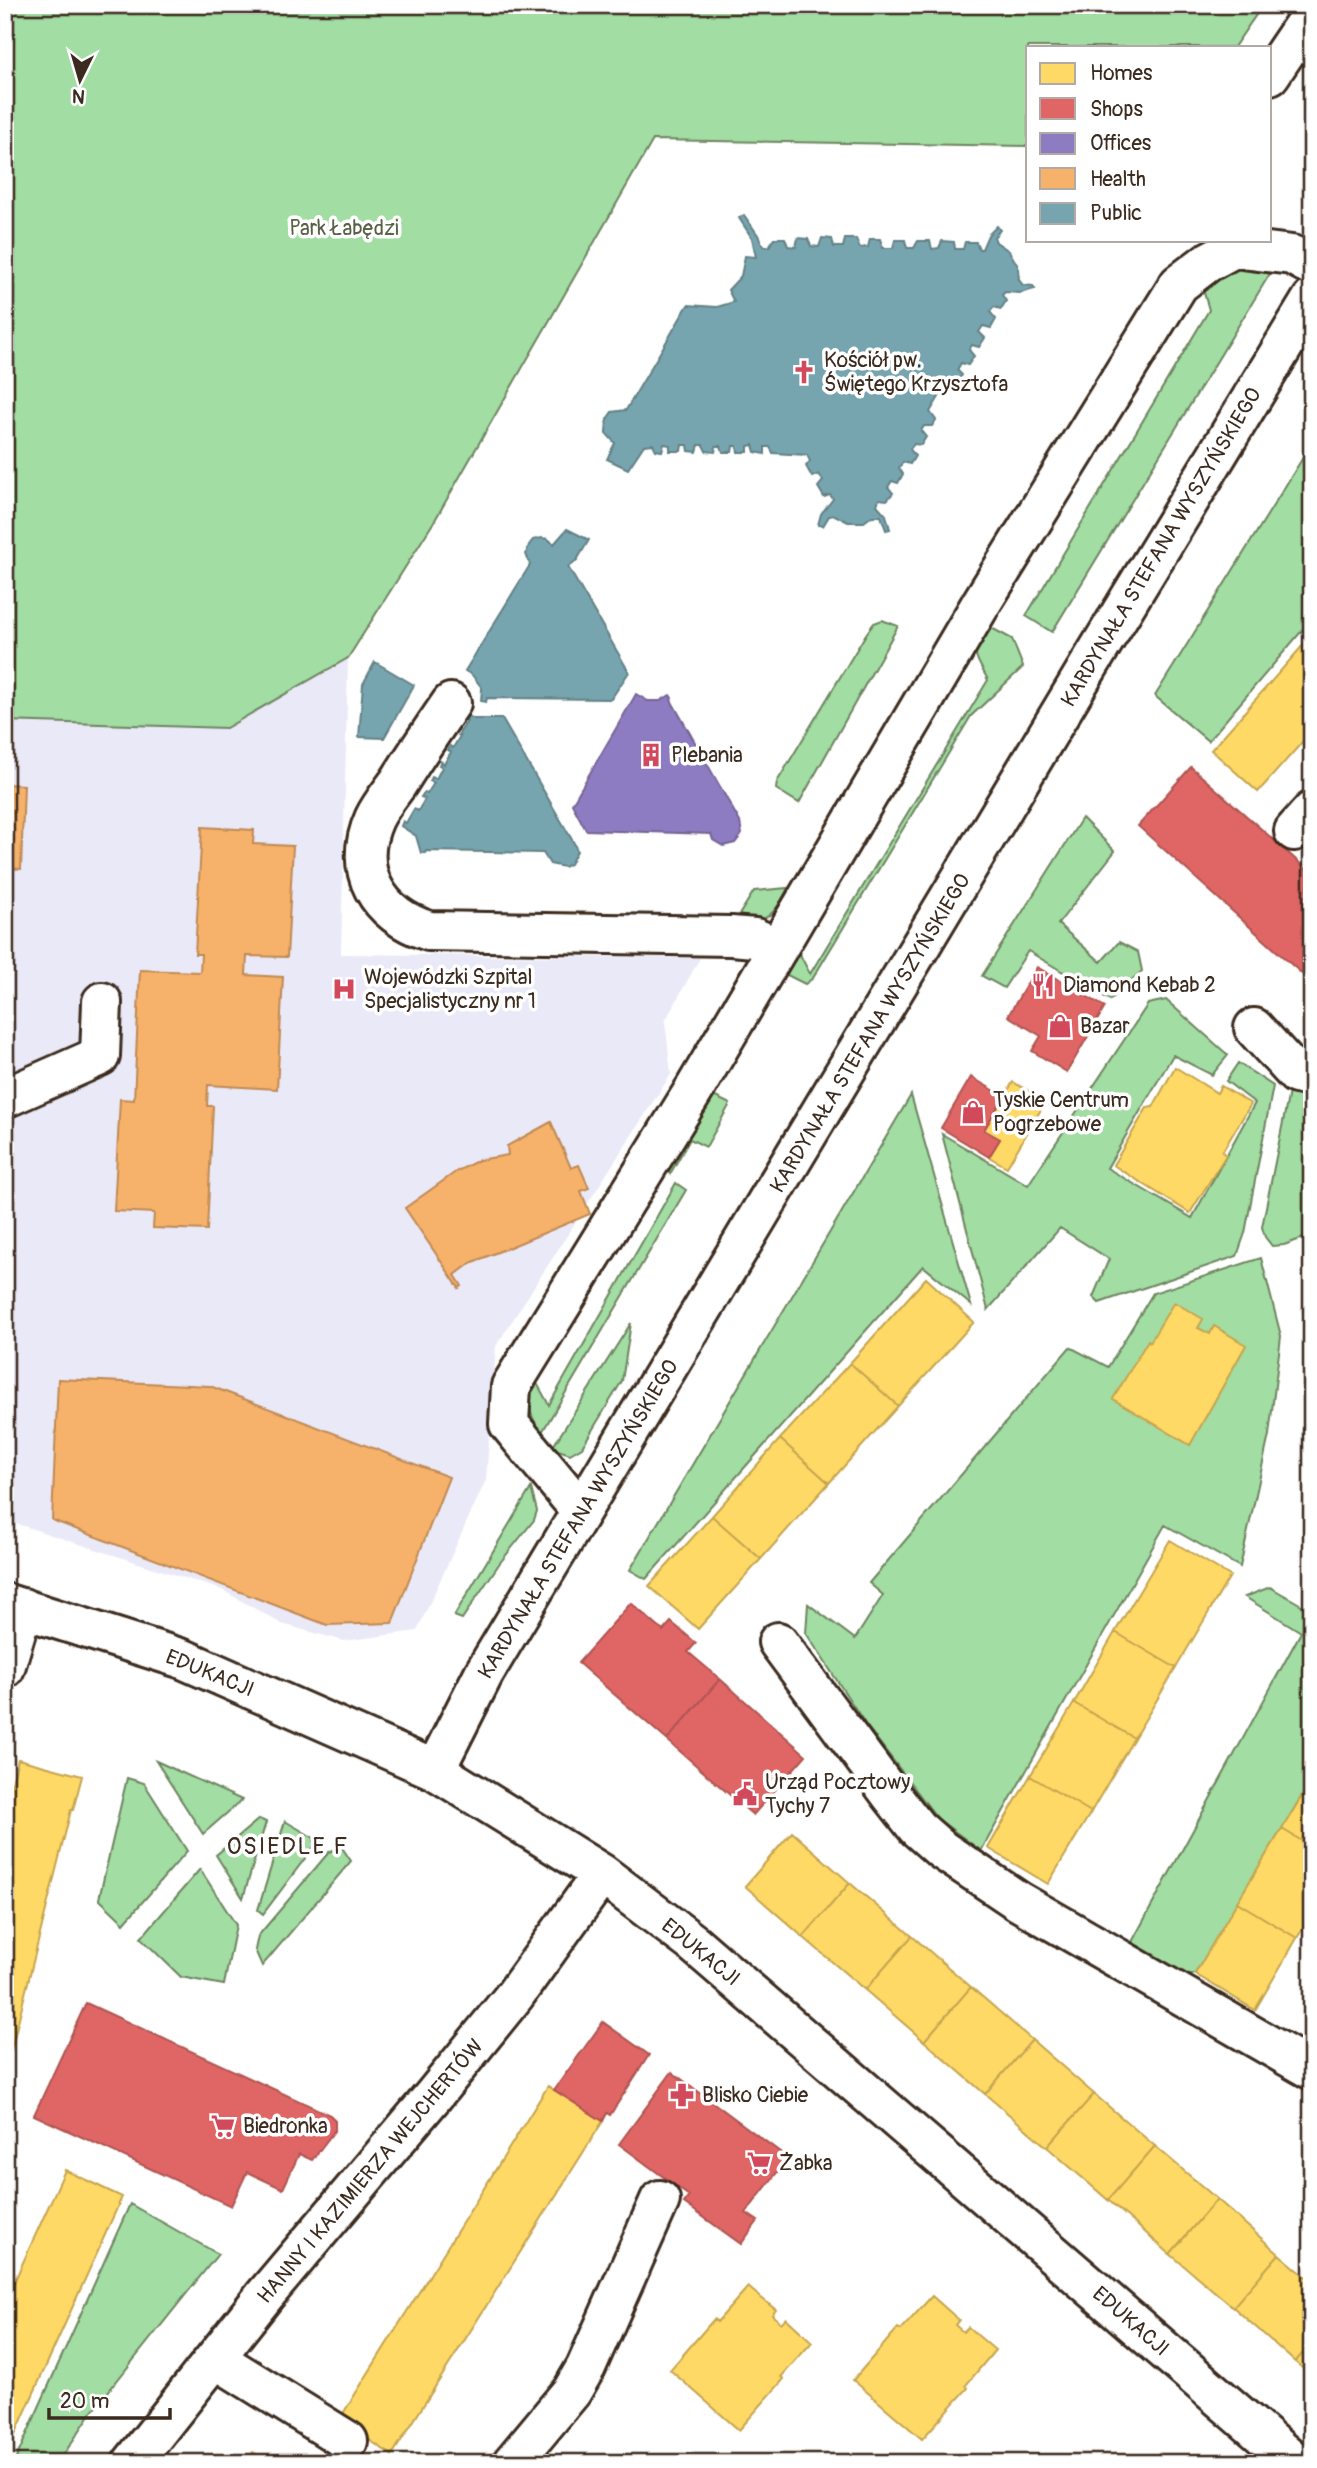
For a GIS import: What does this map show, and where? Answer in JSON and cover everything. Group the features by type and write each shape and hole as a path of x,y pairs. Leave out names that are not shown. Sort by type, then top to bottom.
{"street":[{"path":"1272,72 1312,13"},
{"path":"581,1511 509,1424 511,1386 694,1090 982,602 1180,284 1235,244 1292,255 1312,266"},
{"name":"KARDYNAŁA STEFANA WYSZYŃSKIEGO","path":"435,1770 484,1673 1312,299"},
{"path":"451,703 374,819 367,844 367,877 384,905 409,925 429,931 731,936 755,938 778,948"},
{"path":"5,1098 100,1056 102,1002"},
{"path":"1254,1028 1296,1074 1312,1077"},
{"path":"5,1668 14,1606"},
{"name":"EDUKACJI","path":"14,1606 183,1659 435,1770 602,1874 693,1943 1295,2463"},
{"path":"778,1642 917,1828 942,1850 1018,1900 1312,2070"},
{"name":"HANNY I KAZIMIERZA WEJCHERTÓW","path":"132,2463 265,2295 515,1995 602,1874"},
{"path":"512,2463 572,2391 586,2367 660,2200"},
{"path":"216,2359 348,2441"}],"shaded area":[{"name":"Wojewódzki Szpital Specjalistyczny nr 1","path":"5,311 435,520 348,658 341,954 700,958 665,1021 671,1074 496,1346 486,1480 417,1631 344,1641 282,1624 222,1590 5,1520"},
{"path":"1312,1304 1312,1345 1300,1308"}],"green space":[{"name":"Park Łabędzi","path":"5,5 1262,6 1235,46 1026,46 1026,146 653,140 435,520 348,658 226,728 5,721"},
{"path":"1274,267 1052,632 1026,616 1209,310 1199,275 1208,268"},
{"path":"1312,443 1312,619 1208,741 1155,696"},
{"path":"882,620 898,626 799,803 776,789 777,782 866,634 874,623"},
{"path":"986,625 1012,639 1023,667 971,716 813,978 805,984 773,968 795,945 810,974 988,680 976,653"},
{"path":"1082,818 1115,851 1058,924 1101,962 1119,942 1138,952 1142,971 1110,1000 1028,951 1004,988 982,976"},
{"path":"788,888 778,906 768,916 734,923 754,891"},
{"path":"1166,1000 1228,1055 1212,1075 1173,1055 1107,1168 1192,1218 1255,1103 1226,1081 1238,1063 1273,1086 1245,1233 1237,1256 1099,1303 1093,1297 1109,1259 1060,1228 988,1310 942,1134 1028,1185 1148,1004"},
{"path":"1290,1087 1312,1091 1312,1235 1284,1245 1272,1246 1262,1227"},
{"path":"705,1092 730,1104 706,1147 690,1139 670,1174 661,1160"},
{"path":"911,1095 971,1305 923,1266 646,1579 630,1570"},
{"path":"676,1183 686,1190 541,1434 530,1406 533,1376 549,1405"},
{"path":"1261,1258 1281,1336 1269,1435 1240,1567 1165,1525 981,1851 938,1819 866,1725 806,1633 808,1604 855,1639 883,1595 869,1583 1070,1347 1108,1367 1153,1293"},
{"path":"631,1323 622,1381 582,1447 570,1454 552,1448"},
{"path":"531,1488 537,1511 534,1520 499,1564 462,1619 454,1616"},
{"path":"1270,1587 1312,1611 1312,1779 1195,1974 1188,1976 1132,1942 1301,1632 1245,1597"},
{"path":"156,1761 242,1800 203,1834"},
{"path":"127,1778 144,1783 187,1851 124,1923 99,1899"},
{"path":"259,1819 266,1822 243,1898 216,1855"},
{"path":"285,1821 314,1838 315,1845 263,1914 258,1910"},
{"path":"341,1846 351,1861 262,1966 255,1950 258,1936 329,1852"},
{"path":"200,1869 236,1925 224,1985 181,1977 141,1938"},
{"path":"130,2204 218,2254 92,2412 58,2463 14,2463"}],"building: Homes":[{"path":"1312,635 1312,731 1258,792 1211,750"},
{"path":"1175,1067 1217,1093 1221,1086 1251,1104 1222,1152 1226,1155 1190,1213 1113,1165 1147,1108 1153,1107"},
{"path":"1013,1082 1046,1101 1007,1167 989,1157 1000,1139 984,1130"},
{"path":"926,1278 974,1322 898,1406 850,1363"},
{"path":"1174,1302 1203,1319 1198,1328 1210,1334 1214,1326 1246,1345 1190,1445 1113,1399"},
{"path":"850,1363 898,1406 829,1483 780,1439"},
{"path":"780,1439 829,1483 761,1559 712,1516"},
{"path":"712,1516 761,1559 698,1629 649,1586"},
{"path":"1170,1540 1230,1576 1176,1668 1115,1632"},
{"path":"1115,1632 1176,1668 1134,1738 1074,1703"},
{"path":"1074,1703 1134,1738 1091,1812 1030,1776"},
{"path":"18,1759 82,1776 71,1810 5,2074 5,1810"},
{"path":"1030,1776 1091,1812 1048,1884 988,1848"},
{"path":"1312,1779 1312,1847 1282,1829"},
{"path":"1282,1829 1312,1847 1312,1914 1297,1938 1237,1902"},
{"path":"792,1832 850,1883 803,1937 745,1886"},
{"path":"850,1883 912,1936 865,1990 803,1937"},
{"path":"1237,1902 1297,1938 1255,2010 1195,1974"},
{"path":"912,1936 971,1987 924,2041 865,1990"},
{"path":"971,1987 1032,2040 985,2094 924,2041"},
{"path":"1032,2040 1094,2094 1047,2147 985,2094"},
{"path":"548,2086 603,2121 392,2455 339,2420"},
{"path":"1094,2094 1155,2146 1108,2200 1047,2147"},
{"path":"1155,2146 1217,2199 1170,2254 1108,2200"},
{"path":"65,2170 122,2197 5,2457 5,2302"},
{"path":"1217,2199 1279,2254 1233,2307 1170,2254"},
{"path":"1279,2254 1312,2282 1312,2343 1295,2362 1233,2307"},
{"path":"748,2287 776,2310 772,2315 781,2323 786,2318 812,2342 739,2430 670,2370 714,2319 717,2322"},
{"path":"932,2296 959,2320 955,2325 963,2332 968,2327 995,2350 966,2385 968,2388 922,2439 853,2380 898,2328 901,2330"},
{"path":"1312,2343 1312,2376 1295,2362"},
{"path":"253,2452 271,2463 246,2463"}],"building: Shops":[{"path":"1191,767 1312,874 1311,982 1138,826"},
{"name":"Bazar","path":"1037,967 1105,1007 1067,1072 1032,1051 1041,1036 1008,1016"},
{"name":"Tyskie Centrum Pogrzebowe","path":"971,1077 1004,1096 984,1130 1000,1139 989,1157 941,1128"},
{"path":"631,1603 663,1631 671,1622 696,1643 688,1652 720,1679 667,1740 578,1663"},
{"path":"720,1679 806,1755 753,1815 667,1740"},
{"path":"86,2003 330,2115 335,2120 335,2130 312,2160 299,2154 283,2189 247,2172 231,2206 34,2115"},
{"path":"603,2022 649,2055 610,2115 607,2113 603,2121 554,2090"},
{"path":"672,2072 788,2158 746,2213 758,2221 741,2244 684,2203 689,2196 619,2144"}],"building: Offices":[{"name":"Plebania","path":"636,694 648,701 660,701 670,695 672,698 740,822 742,834 735,843 723,846 713,840 711,834 586,830 572,804"}],"building: Health":[{"path":"5,784 24,785 21,869 5,868"},
{"path":"202,827 254,830 253,844 293,846 287,957 247,956 246,975 283,977 277,1089 208,1085 207,1106 213,1106 207,1230 153,1228 154,1213 114,1211 120,1099 134,1100 140,970 200,972 201,954 195,954"},
{"path":"551,1122 571,1168 579,1165 589,1188 581,1191 590,1214 471,1263 455,1275 462,1286 459,1288 405,1208 457,1171 479,1160 508,1155 507,1146"},
{"path":"58,1379 210,1386 449,1477 392,1623 327,1625 52,1520"}],"building: Public":[{"name":"Kościół pw. Świętego Krzysztofa","path":"744,215 763,246 769,247 774,238 785,238 788,246 796,247 798,238 808,239 811,246 819,247 822,238 832,239 834,247 843,247 845,239 856,239 860,248 868,247 870,239 880,239 883,248 893,248 895,240 905,240 907,248 914,248 918,241 930,241 932,249 939,248 942,241 954,242 955,249 963,249 965,242 976,242 979,249 982,249 988,235 997,226 1000,230 994,237 996,242 1009,251 1018,266 1019,280 1023,285 1033,286 1035,289 1020,293 1005,292 1002,295 1006,301 1001,309 994,307 990,312 996,319 991,328 983,326 979,332 985,338 979,347 972,345 969,350 974,356 968,365 961,363 957,370 962,375 957,382 948,382 930,412 936,420 932,426 924,426 921,431 926,437 921,445 914,444 910,449 915,456 910,464 903,462 899,468 903,474 898,483 892,481 888,487 893,493 887,500 879,499 877,505 886,515 890,529 886,530 881,516 872,516 864,522 848,522 835,515 829,516 823,526 818,525 821,514 833,499 830,495 824,497 818,487 823,481 819,474 812,477 806,466 810,461 807,455 773,453 770,447 765,447 765,454 755,452 753,445 748,446 748,452 738,452 737,446 733,446 732,452 723,452 721,446 716,446 715,452 706,451 703,445 699,445 697,452 689,451 688,445 682,445 681,451 670,451 670,445 664,444 662,451 656,450 653,444 644,445 628,469 607,459 615,443 606,433 607,419 612,412 626,410 688,305 717,307 734,302 728,290 741,276 745,256 756,257 752,238 739,218"},
{"path":"567,529 589,540 577,560 568,567 629,672 611,699 487,698 486,702 481,701 482,688 472,675 465,671 530,565 526,554 529,545 533,540 542,538 554,544"},
{"path":"375,662 414,685 384,738 359,737 363,684"},
{"path":"466,715 474,719 502,719 575,845 577,851 570,864 564,867 550,864 543,853 421,853 416,836 401,826 403,821 406,823 414,809 418,811 425,799 421,797 424,793 427,794 434,783 430,781 432,777 436,779 442,767 439,765 441,761 444,764 451,752 448,750 450,746 453,748 460,736 458,735 467,721 464,719"}],"place":[{"name":"Kościół pw. Świętego Krzysztofa","path":"804,372"},
{"name":"Plebania","path":"651,755"},
{"name":"Diamond Kebab 2","path":"1043,985"},
{"name":"Wojewódzki Szpital Specjalistyczny nr 1","path":"344,989"},
{"name":"Bazar","path":"1060,1026"},
{"name":"Tyskie Centrum Pogrzebowe","path":"973,1112"},
{"name":"Urząd Pocztowy Tychy 7","path":"745,1794"},
{"name":"Blisko Ciebie","path":"682,2095"},
{"name":"Biedronka","path":"223,2126"},
{"name":"Żabka","path":"759,2163"}],"district":[{"name":"OSIEDLE F","path":"288,1846"}]}
